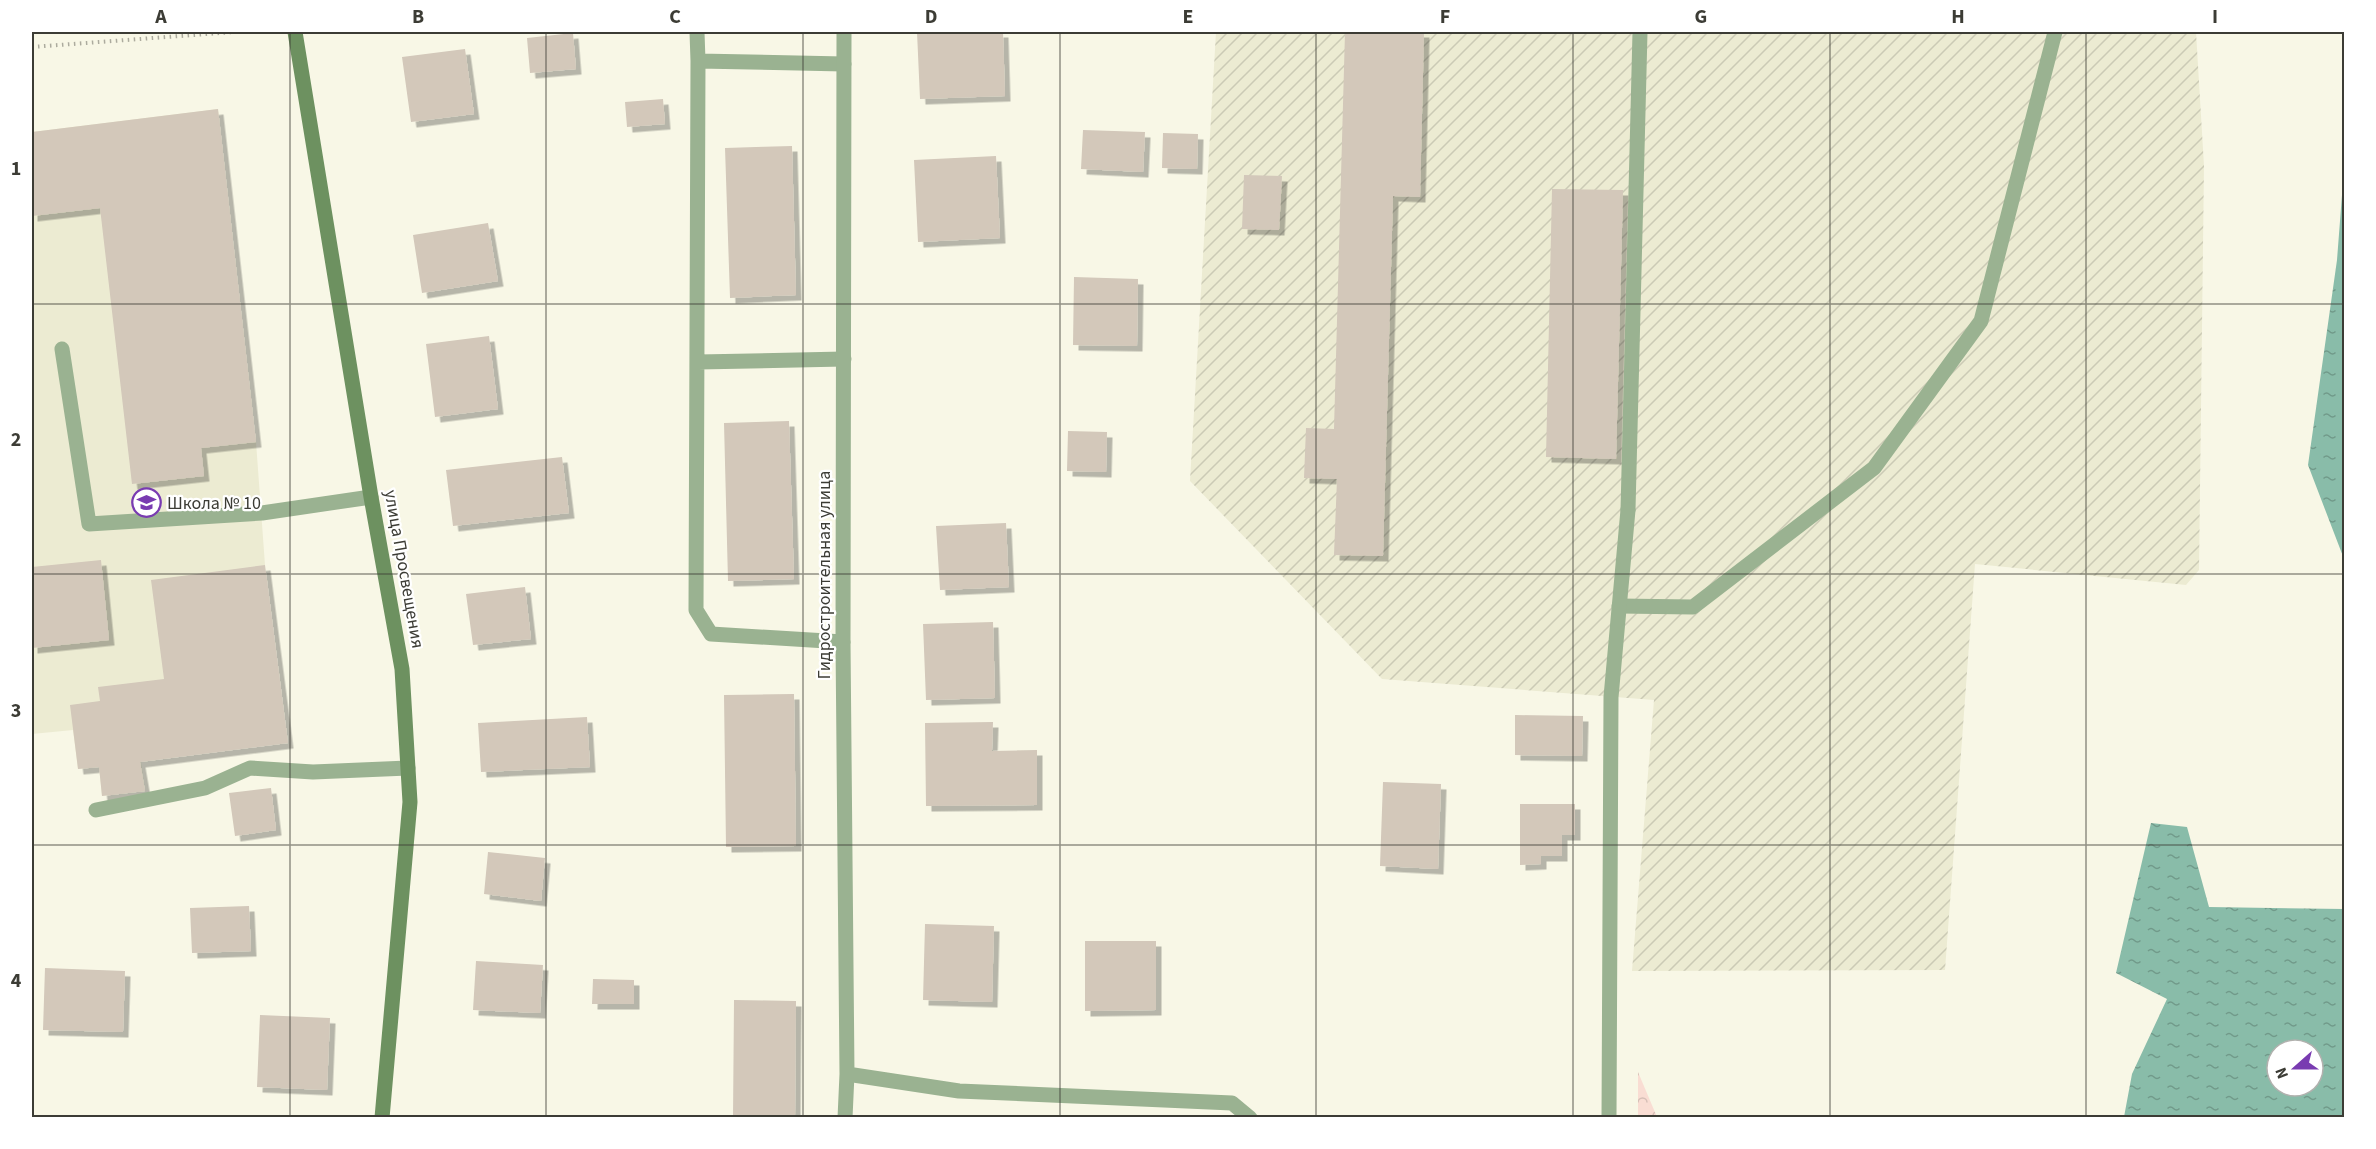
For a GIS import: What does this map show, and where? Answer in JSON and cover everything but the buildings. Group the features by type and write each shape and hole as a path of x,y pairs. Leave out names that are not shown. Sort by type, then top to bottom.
{"street":[{"name":"улица Просвещения","path":"295,32 371,497 402,669 410,802 382,1118"},
{"path":"697,32 696,610 711,634 843,642"},
{"name":"Гидростроительная улица","path":"844,32 843,642 847,1074 845,1118"},
{"path":"1609,1118 1611,697 1628,510 1640,32"},
{"path":"1619,606 1693,607 1874,468 1981,321 2055,32"},
{"path":"698,61 844,64"},
{"path":"62,349 89,524 262,513 371,497"},
{"path":"698,362 844,359"},
{"path":"96,810 205,788 250,768 313,772 408,768"},
{"path":"847,1074 959,1091 1232,1103 1251,1118"}],"path":[{"path":"32,47 234,32"}],"shaded area":[{"path":"1216,32 2196,32 2204,166 2199,570 2186,585 1975,564 1945,970 1632,971 1654,700 1382,679 1190,481"},
{"name":"Школа № 10","path":"218,109 256,442 265,565 141,762 145,791 102,796 99,767 78,769 73,730 32,734 32,132"}],"green space":[{"path":"1638,1072 1657,1117 1638,1117"}],"water":[{"path":"2344,169 2344,559 2308,465 2337,260"},
{"path":"2151,823 2187,827 2209,907 2344,909 2344,1117 2124,1117 2132,1074 2167,999 2116,973"}],"place":[{"name":"Школа № 10","path":"146,503"}]}
